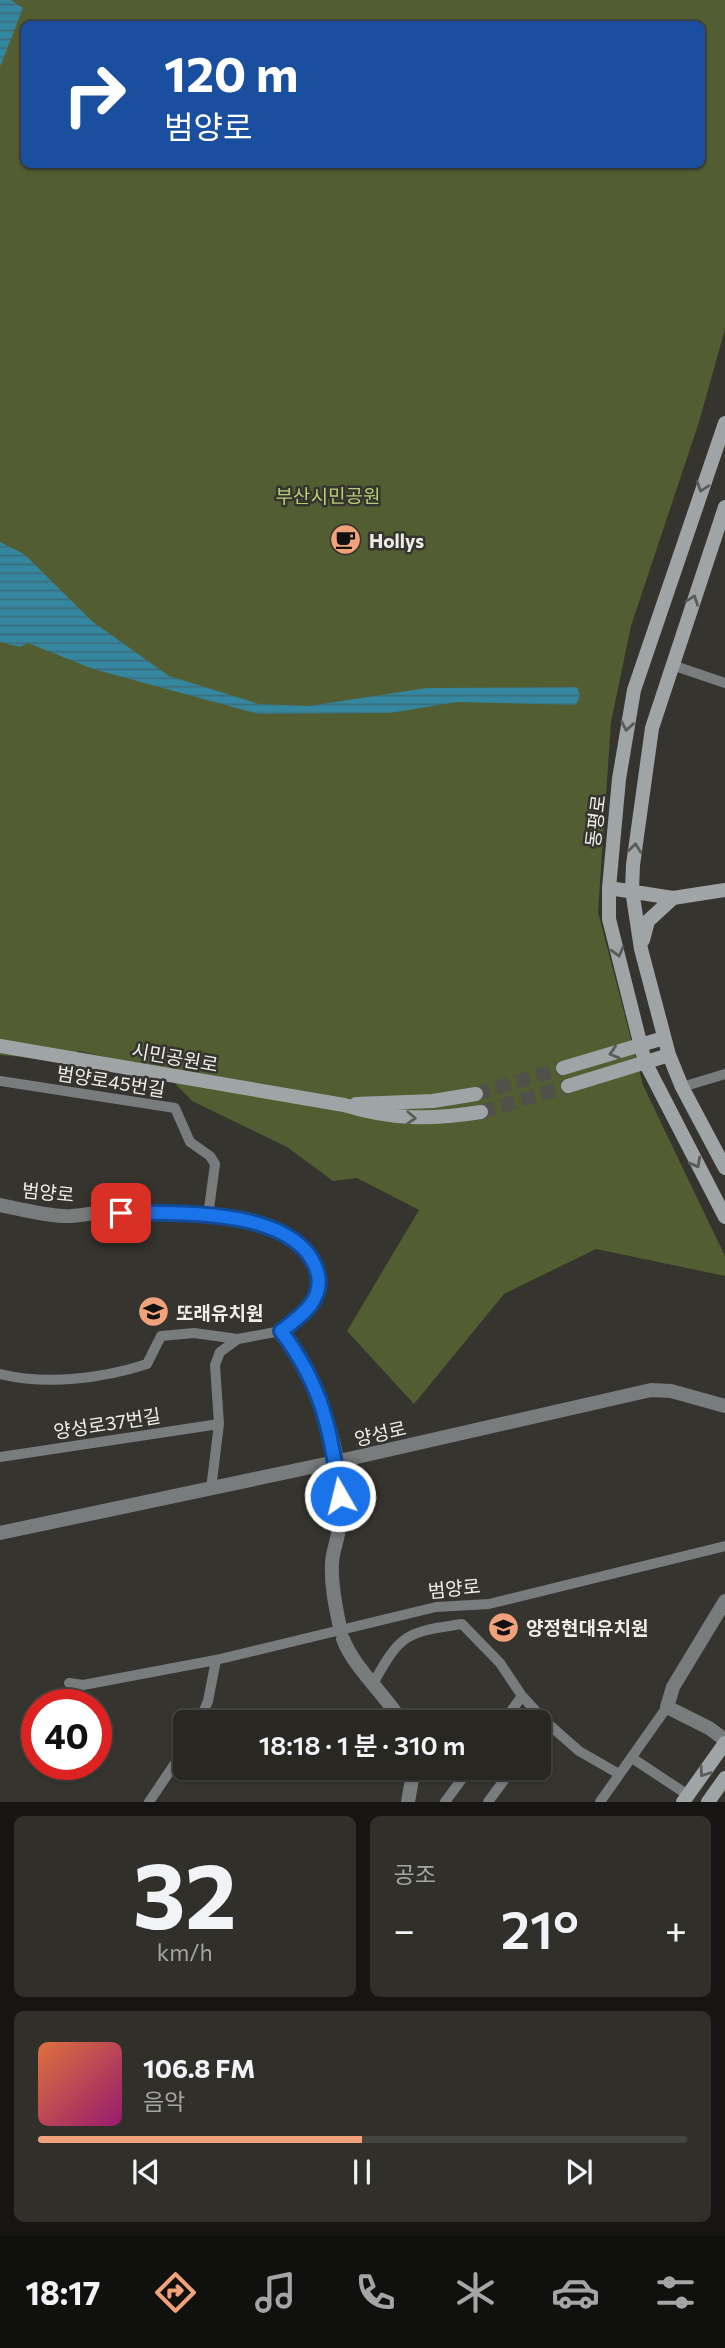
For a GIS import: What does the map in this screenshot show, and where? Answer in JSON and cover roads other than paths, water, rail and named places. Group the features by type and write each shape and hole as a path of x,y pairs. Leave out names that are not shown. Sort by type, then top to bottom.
{"main road":[{"name":"동평로","path":"725,423 634,690 620,779 609,888 609,919 645,1062 725,1217"},
{"path":"725,507 722,525 652,728 632,865 632,890 641,948 669,1055 682,1087 725,1168"},
{"path":"609,888 673,898 725,891"},
{"path":"641,948 648,921 673,898"},
{"path":"563,1068 664,1038"},
{"name":"시민공원로","path":"0,1046 344,1105 383,1116 424,1118 481,1111"},
{"path":"568,1086 669,1055"},
{"name":"시민공원로","path":"344,1105 433,1101 476,1094"},
{"path":"685,1798 725,1742"},
{"path":"708,1802 725,1778"}],"street":[{"path":"672,665 725,682"},
{"path":"682,1087 725,1074"},
{"name":"범양로45번길","path":"0,1081 175,1108 190,1142 210,1156 215,1164 208,1216"},
{"name":"범양로","path":"0,1205 63,1216 98,1213 188,1213 268,1227 289,1235 304,1248 316,1265 321,1284 316,1298 299,1318 281,1331"},
{"path":"0,1374 21,1379 62,1379 124,1372 147,1364 161,1336 194,1333 238,1339 281,1331 322,1402 331,1429 340,1507 332,1563 333,1596 339,1623"},
{"path":"211,1489 219,1424 215,1365 220,1352 238,1339"},
{"name":"양성로","path":"0,1533 335,1462 651,1390 671,1391 725,1406"},
{"name":"양성로37번길","path":"0,1457 219,1424"},
{"name":"범양로","path":"69,1683 83,1685 216,1660 436,1607 511,1598 725,1546"},
{"path":"600,1802 667,1707 673,1687 725,1601"},
{"path":"458,1606 461,1624"},
{"name":"범양로","path":"374,1682 390,1654 407,1635 461,1624 500,1663 531,1710"},
{"path":"343,1639 354,1661 374,1682 394,1710"},
{"path":"204,1710 216,1660"},
{"path":"512,1710 522,1696"},
{"path":"667,1707 709,1728 725,1742"},
{"name":"범양로","path":"551,1732 619,1774"},
{"path":"632,1758 685,1798"},
{"path":"149,1802 173,1766"},
{"path":"408,1802 412,1780"},
{"path":"445,1802 461,1780"},
{"path":"488,1802 504,1780"}],"water":[{"path":"0,0 11,0 23,8 0,67"},
{"path":"0,542 24,554 93,622 169,676 259,704 309,706 427,688 577,687 580,696 576,705 457,702 390,713 259,714 93,669 28,643 20,647 0,642"}],"tunnel":[{"path":"476,1094 563,1068"},
{"path":"481,1112 568,1086"}],"place":[{"name":"Hollys","path":"346,540"},
{"name":"또래유치원","path":"153,1312"},
{"name":"양정현대유치원","path":"503,1627"}],"park label":[{"name":"부산시민공원","path":"328,495"}]}
